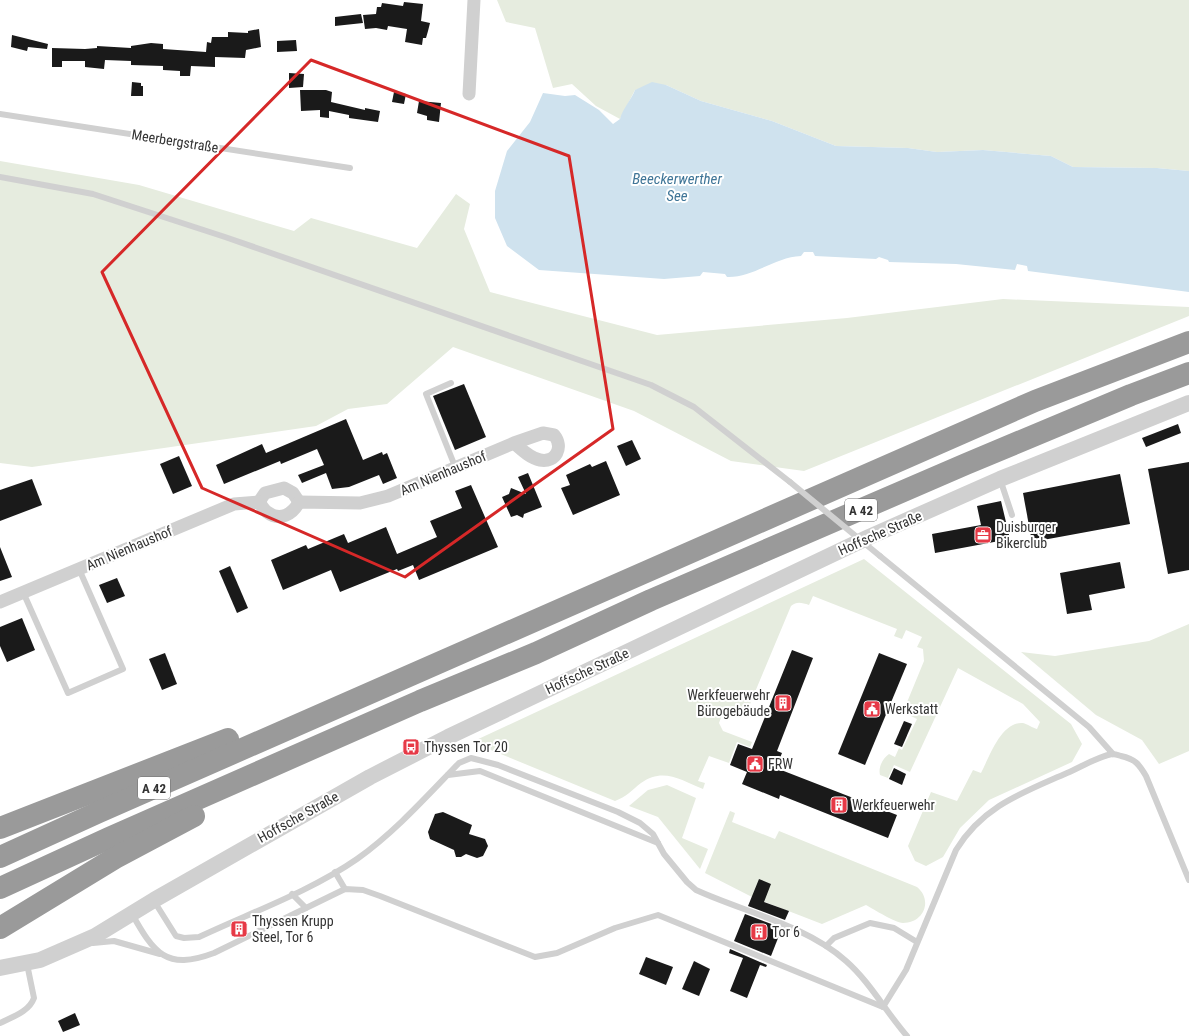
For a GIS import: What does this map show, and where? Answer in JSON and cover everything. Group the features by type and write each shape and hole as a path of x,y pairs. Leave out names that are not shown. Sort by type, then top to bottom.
{"highway":[{"name":"A 42","path":"0,857 1021,407 1189,342"},
{"name":"A 42","path":"0,888 109,838 420,701 536,653 651,600 966,464 1124,398 1189,373"},
{"path":"0,828 242,734 292,727"},
{"path":"0,928 121,854 246,786 273,766"}],"street":[{"path":"469,94 474,0"},
{"name":"Hoffsche Straße","path":"0,968 40,960 77,944 306,812 448,738 869,537 1000,479 1189,404"},
{"name":"Am Nienhaushof","path":"299,502 360,503 388,496 514,443"},
{"path":"284,488 293,493 299,502 294,512 286,516 277,516 267,512 259,502 265,493 284,488"},
{"name":"Am Nienhaushof","path":"0,602 234,504 259,502"}],"lane":[{"name":"Meerbergstraße","path":"0,114 350,168"},
{"path":"0,177 93,194 225,237 651,385 694,407 790,482 1089,727 1113,754 1131,758 1146,776 1189,880"},
{"path":"451,382 426,394 456,468"},
{"path":"1000,479 1012,515"},
{"path":"23,592 68,693 123,669 79,569"},
{"path":"883,1007 906,970 956,850 975,824 999,805 1016,796 1113,754"},
{"path":"154,900 176,936 184,938 199,937 292,894 335,872 370,849 459,763 468,759 476,759 498,765 618,812 648,828 664,854 686,882 696,890 802,933 826,946 853,968 883,1007 908,1036"},
{"path":"448,775 480,771 658,843"},
{"path":"335,872 345,889"},
{"path":"77,944 114,941 177,960 198,959 214,953 345,889 363,890 535,957 557,953 615,928 658,915 883,1007"},
{"path":"292,894 306,908"},
{"path":"132,913 150,945 162,955"},
{"path":"826,946 834,938 870,923 894,928 917,942"},
{"path":"0,1023 25,1010 32,1003 34,998 26,963"}],"highlighted area":[{"path":"311,60 569,156 613,429 405,577 202,488 102,272"}],"shaded area":[{"path":"497,0 1189,0 1189,171 1157,168 1073,167 1051,156 983,150 937,152 908,148 836,146 772,121 701,101 666,85 635,90 620,119 596,106 572,84 553,88 535,28 506,22"},
{"path":"0,161 139,185 294,231 311,218 417,248 456,194 470,204 464,229 490,292 657,335 847,318 1003,299 1189,307 1189,316 804,471 731,461 634,411 453,347 387,404 348,409 316,426 32,467 0,463"},
{"path":"864,559 1071,724 1082,744 1072,762 989,800 960,828 943,857 926,866 915,861 908,846 931,792 957,801 973,770 981,773 992,750 1002,734 1008,728 1015,724 1023,723 1037,729 1040,722 1023,704 958,668 910,772 894,765 888,778 880,775 880,766 883,760 889,754 895,757 899,748 902,750 917,719 903,712 924,661 923,649 917,647 922,637 906,630 902,639 894,636 897,629 813,596 809,605 797,603 791,606 745,716 734,712 722,715 719,723 723,731 752,742 750,747 737,742 729,763 709,756 698,781 705,783 703,789 680,779 664,775 649,778 615,801 491,750 476,748 474,741"},
{"path":"1189,624 1189,751 1159,764 1142,740 1096,715 1021,652 1055,656 1149,641"},
{"path":"667,785 696,798 682,838 708,849 700,869 658,817 629,806 648,790"},
{"path":"730,811 735,813 732,822 775,839 779,831 917,887 925,898 924,910 916,919 903,923 866,905 822,924 752,897 705,873"}],"water":[{"name":"Beeckerwerther See","path":"652,82 666,85 701,101 772,121 836,146 908,148 937,152 983,150 1051,156 1073,167 1157,168 1189,171 1189,292 1028,271 1027,266 1017,264 1015,270 956,264 889,262 888,260 879,257 876,259 815,256 813,252 804,252 801,256 791,257 746,274 727,277 725,274 703,272 700,276 664,279 539,270 507,246 495,218 495,191 507,151 530,122 543,93 565,96 575,95 599,110 613,124 620,119 635,90"}],"building":[{"path":"404,2 423,4 421,21 430,23 426,38 423,38 422,45 405,42 407,29 388,26 387,30 376,28 365,29 363,15 376,14 377,7 381,7 382,3 403,6"},
{"path":"361,14 363,23 335,26 335,17"},
{"path":"259,29 261,47 246,50 245,58 215,57 215,67 191,66 190,76 180,76 180,71 163,70 163,66 131,65 131,61 105,60 104,69 85,67 85,61 62,61 62,67 52,67 52,48 85,49 97,48 97,46 131,48 131,46 151,43 163,44 163,49 206,52 207,42 211,43 212,37 228,37 228,32 248,33 248,31"},
{"path":"12,35 48,44 47,49 28,47 27,51 11,47"},
{"path":"296,40 297,51 277,52 277,41"},
{"path":"289,73 304,74 303,87 289,88"},
{"path":"132,82 141,83 141,86 143,86 143,96 131,96"},
{"path":"300,90 326,90 332,92 331,102 365,110 365,108 380,111 378,122 349,118 349,115 329,111 329,118 320,117 320,110 301,111"},
{"path":"394,92 406,94 404,104 392,102"},
{"path":"419,101 441,103 439,122 427,120 427,116 417,113"},
{"path":"464,384 486,437 455,450 433,396"},
{"path":"346,419 363,460 382,452 383,455 387,453 397,478 383,484 379,475 349,487 332,489 326,473 302,483 298,475 324,465 317,449 281,464 280,461 224,484 216,465 262,444 266,453"},
{"path":"1178,424 1181,433 1146,447 1142,438"},
{"path":"632,440 641,459 626,466 617,446"},
{"path":"179,456 192,486 173,494 160,464"},
{"path":"606,461 620,495 573,515 561,488 570,485 566,475 590,464 592,467"},
{"path":"1189,462 1189,570 1168,574 1148,469"},
{"path":"528,473 542,507 524,514 523,518 517,515 511,517 502,497 509,494 511,488 526,494 518,477"},
{"path":"1120,474 1130,524 1032,542 1023,493"},
{"path":"32,479 42,505 0,521 0,490"},
{"path":"471,485 498,547 419,580 413,565 398,571 397,569 340,592 331,570 283,590 271,560 306,545 308,549 344,534 348,543 386,527 397,554 437,537 430,521 462,508 455,491"},
{"path":"1001,501 1010,539 935,553 932,534 981,525 977,506"},
{"path":"0,547 12,577 0,581"},
{"path":"1120,562 1125,588 1089,595 1092,610 1067,614 1060,573"},
{"path":"230,566 248,608 237,613 219,571"},
{"path":"117,578 125,596 107,603 99,585"},
{"path":"22,618 35,650 7,662 0,646 0,627"},
{"path":"792,650 813,658 777,751 782,753 776,768 897,815 888,838 780,795 779,799 742,784 747,772 730,765 738,744 752,749"},
{"path":"165,653 177,684 162,690 149,659"},
{"name":"Werkstatt","path":"879,653 907,664 865,765 838,754"},
{"path":"904,721 912,724 902,747 894,744"},
{"path":"894,768 906,774 902,785 889,779"},
{"path":"443,812 472,825 469,834 485,839 488,846 483,856 477,858 466,854 461,857 456,857 454,850 430,839 428,832 435,814"},
{"path":"759,879 771,884 764,902 789,911 785,920 748,906"},
{"path":"745,914 782,928 771,956 734,941"},
{"path":"730,949 767,965 766,967 760,965 747,998 730,991 743,958 729,953"},
{"path":"646,957 673,967 666,985 639,974"},
{"path":"694,961 710,969 699,996 682,989"},
{"path":"75,1013 80,1025 63,1032 58,1021"}],"place":[{"name":"Duisburger Bikerclub","path":"983,535"},
{"name":"Werkfeuerwehr Bürogebäude","path":"783,703"},
{"name":"Werkstatt","path":"872,709"},
{"name":"Thyssen Tor 20","path":"411,747"},
{"name":"FRW","path":"755,764"},
{"name":"Werkfeuerwehr","path":"839,805"},
{"name":"Thyssen Krupp Steel, Tor 6","path":"239,929"},
{"name":"Tor 6","path":"759,932"}]}
